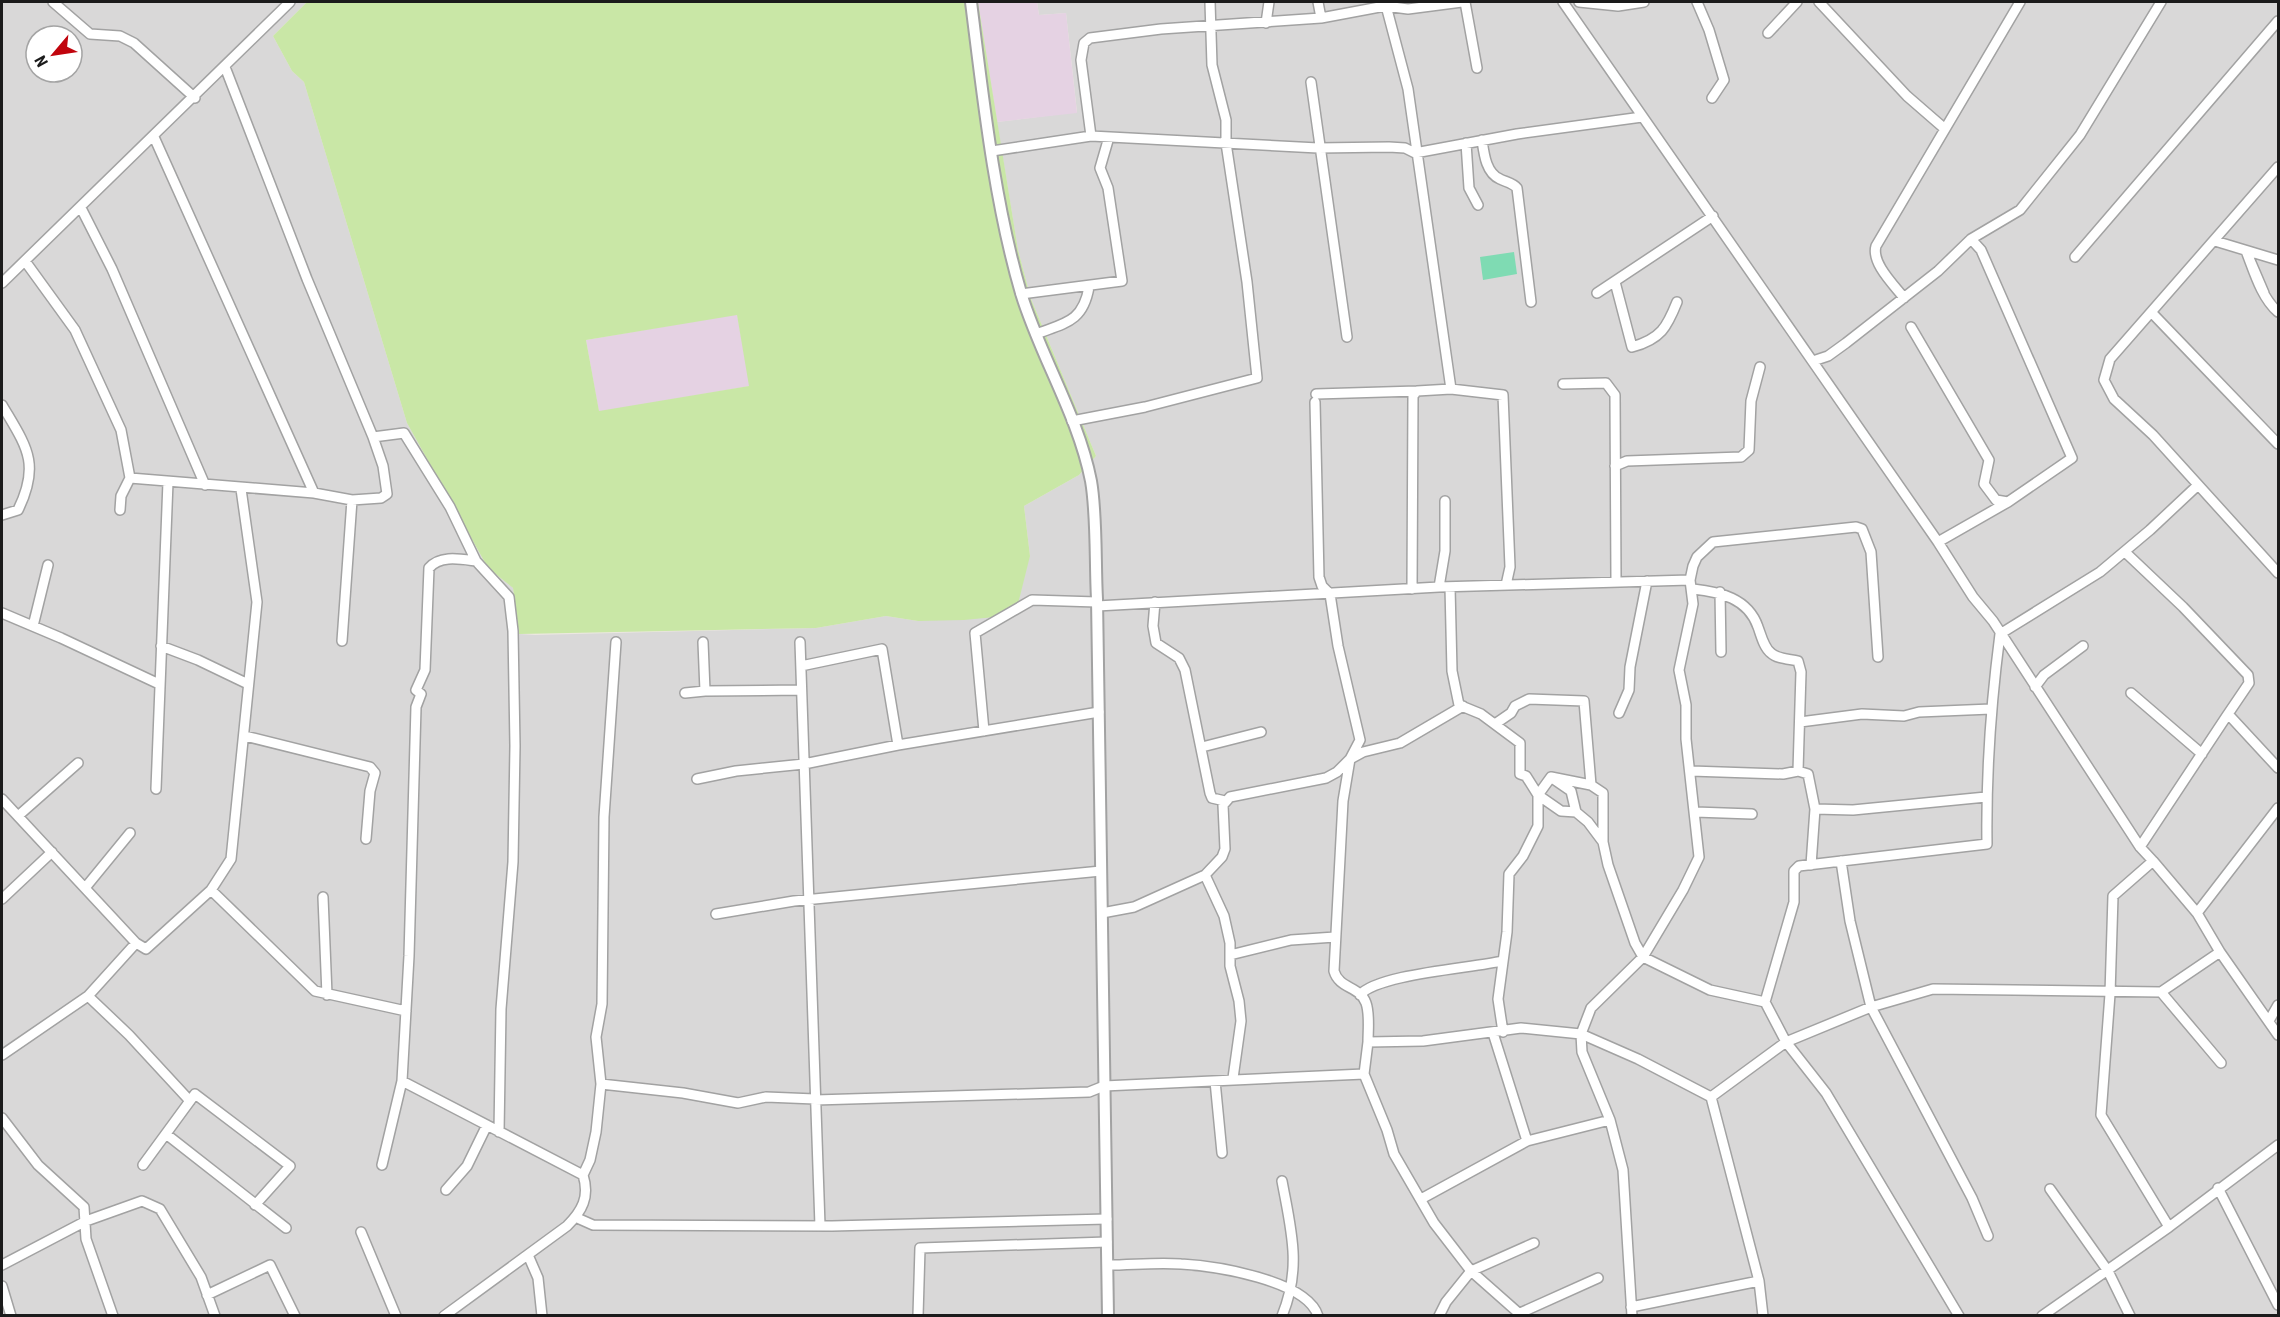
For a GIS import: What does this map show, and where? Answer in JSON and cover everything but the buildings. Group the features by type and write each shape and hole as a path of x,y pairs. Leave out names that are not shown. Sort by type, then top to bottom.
{"street":[{"path":"53,2 90,34 120,36 134,43 195,98"},
{"path":"2,283 195,98 290,2"},
{"path":"971,2 992,151 1011,255 1036,334 1072,421 1091,482 1097,604 1108,1316"},
{"path":"1072,421 1145,407 1257,378 1247,282 1226,143 1226,120 1212,64 1210,2"},
{"path":"1266,23 1269,2"},
{"path":"1318,2 1321,18"},
{"path":"1346,2 1347,13"},
{"path":"1090,135 1081,60 1086,40 1161,29 1212,28 1321,18 1385,4 1408,9 1463,2 1477,68"},
{"path":"1563,2 1612,69 1641,117 1713,216 1938,542 1973,597 1993,621 2140,847 2197,913 2220,952 2270,1019 2278,1035"},
{"path":"1579,2 1618,6 1644,2"},
{"path":"1697,2 1709,30 1724,80 1712,98"},
{"path":"1768,33 1797,2"},
{"path":"1819,2 1907,96 1945,129"},
{"path":"1904,298 1877,261 1875,251 2020,2"},
{"path":"1813,361 1828,356 1904,298 1938,271 1971,239 2020,210 2080,135 2161,2"},
{"path":"1385,4 1395,34 1408,89 1415,153 1452,389"},
{"path":"2075,257 2278,21"},
{"path":"130,478 241,489 314,493 352,500 381,498 387,494 383,466 373,437 307,279 225,67"},
{"path":"1311,82 1318,148 1347,337"},
{"path":"992,151 1063,142 1090,135 1318,148 1389,147 1405,148 1415,153 1482,140 1641,117"},
{"path":"1022,294 1122,281 1124,276 1108,188 1100,168 1109,136"},
{"path":"154,137 314,493"},
{"path":"1482,140 1485,159 1496,177 1514,184 1517,188 1532,302"},
{"path":"1466,143 1469,188 1478,205"},
{"path":"2278,167 2110,359 2104,381 2114,399 2198,485 2278,573"},
{"path":"81,208 112,269 205,485"},
{"path":"1597,293 1713,216"},
{"path":"1938,542 2008,502 2072,458 1981,250 1971,239"},
{"path":"2215,241 2278,260"},
{"path":"2246,251 2264,293 2278,312"},
{"path":"25,261 75,330 121,430 130,478 121,496 120,510"},
{"path":"1615,282 1632,347 1643,344 1666,328 1677,302"},
{"path":"1036,334 1071,321 1080,313 1086,302 1089,287"},
{"path":"2152,313 2278,444"},
{"path":"1911,327 1989,460 1984,484 1996,500 2008,502"},
{"path":"1615,466 1626,461 1741,457 1747,453 1750,445 1751,401 1760,367"},
{"path":"1563,384 1597,382 1610,385 1615,400 1613,428 1616,580"},
{"path":"1102,913 1134,907 1205,875 1222,857 1225,801 1237,794 1326,778 1337,772 1359,746 1359,731 1338,646 1330,594 1322,586 1319,577 1316,398 1452,389 1503,395 1510,567 1506,585"},
{"path":"1412,589 1411,407 1417,392"},
{"path":"2,405 30,456 30,476 18,510 2,515"},
{"path":"373,437 404,433 450,507 476,561 509,597 513,631 513,862 501,1010 499,1132"},
{"path":"156,789 168,482"},
{"path":"2000,634 2100,572 2198,485"},
{"path":"2,799 136,942 146,949 152,946 211,890 231,859 257,602 241,489"},
{"path":"342,641 352,500"},
{"path":"1439,587 1445,551 1445,501"},
{"path":"1759,1281 1631,1311 1623,1170 1610,1120 1582,1052 1581,1034 1591,1008 1643,957 1696,866 1699,846 1686,705 1679,670 1689,629 1692,584 1697,557 1713,542 1856,526 1862,529 1871,552 1878,657"},
{"path":"2125,552 2183,607 2248,675 2249,683 2140,847"},
{"path":"382,1165 402,1081 416,707 421,694 416,690 425,670 429,568 437,561 446,559 476,561"},
{"path":"33,626 48,565"},
{"path":"984,731 975,633 1032,600 1097,604 1439,587 1578,585 1616,580 1647,581 1692,584 1720,592 1743,604 1752,613 1770,653 1798,661 1801,672 1798,771"},
{"path":"1619,713 1629,690 1630,667 1647,581"},
{"path":"1450,587 1452,671 1454,693 1459,705 1495,724 1520,743 1520,774 1526,776 1538,795 1561,811 1576,813 1588,822 1603,842"},
{"path":"1720,592 1721,652"},
{"path":"1155,602 1153,626 1156,643 1179,658 1185,669 1210,793 1212,798 1225,801"},
{"path":"2,613 159,684"},
{"path":"1959,1316 1826,1094 1786,1042 1765,1002 1794,902 1794,871 1799,866 1987,844 1986,797 1992,730 1991,709 2000,634"},
{"path":"444,1316 482,1286 528,1255 582,1211 586,1185 583,1175 590,1160 596,1132 601,1084 596,1037 602,1004 604,817 616,642"},
{"path":"703,642 705,691"},
{"path":"800,642 820,1226"},
{"path":"161,646 248,684"},
{"path":"2035,687 2044,675 2083,646"},
{"path":"801,666 882,649 897,745"},
{"path":"685,693 801,690"},
{"path":"2131,693 2202,754"},
{"path":"1495,724 1511,713 1515,706 1528,699 1584,701 1591,785"},
{"path":"1350,759 1363,752 1400,743 1463,706"},
{"path":"1800,722 1862,714 1904,716 1919,712 1991,709"},
{"path":"697,779 736,771 804,764 897,745 1099,712"},
{"path":"2228,714 2278,768"},
{"path":"1202,747 1261,732"},
{"path":"245,736 370,766 375,773 370,790 366,839"},
{"path":"1350,759 1343,801 1335,976 1340,983 1360,994 1367,1006 1368,1042 1364,1074 1388,1130 1394,1154 1434,1223 1471,1271 1521,1314 1598,1278"},
{"path":"18,816 78,763"},
{"path":"1691,771 1783,774 1798,771 1808,774 1815,809 1811,865"},
{"path":"1551,777 1591,785 1603,794 1603,842 1615,887 1643,957 1710,990 1765,1002"},
{"path":"1503,1032 1498,999 1510,903 1509,874 1523,856 1538,826 1538,795 1551,777"},
{"path":"1551,777 1571,791 1576,813"},
{"path":"1815,809 1853,810 1986,797"},
{"path":"2197,913 2278,808"},
{"path":"1695,812 1752,814"},
{"path":"85,888 130,833"},
{"path":"2,899 52,852"},
{"path":"1841,861 1850,921 1871,1007 1971,1198 1988,1236"},
{"path":"2153,861 2113,896 2110,994 2102,1115 2169,1227"},
{"path":"716,914 808,900 1101,871"},
{"path":"1205,875 1224,916 1241,1022 1233,1078"},
{"path":"211,890 306,985 327,995 406,1011"},
{"path":"323,897 327,995"},
{"path":"1230,955 1291,940 1335,937"},
{"path":"2,1055 88,996 136,942"},
{"path":"1711,1097 1786,1042 1871,1007 1933,989 2110,994 2161,992 2220,952"},
{"path":"1360,994 1371,986 1391,981 1502,961"},
{"path":"2161,992 2221,1063"},
{"path":"88,996 129,1035 190,1101"},
{"path":"2270,1019 2278,1005"},
{"path":"1368,1042 1423,1041 1521,1029 1581,1034 1638,1059 1711,1097 1759,1281 1763,1316"},
{"path":"1493,1033 1527,1141"},
{"path":"601,1084 683,1092 738,1102 766,1097 815,1100 1089,1092 1104,1086 1153,1086 1233,1078 1364,1074"},
{"path":"1215,1080 1222,1153"},
{"path":"402,1081 583,1175"},
{"path":"143,1165 195,1094 290,1166 255,1205"},
{"path":"2,1118 38,1165 84,1207 86,1239 113,1316"},
{"path":"1421,1199 1527,1141 1610,1120"},
{"path":"446,1190 466,1166 487,1125"},
{"path":"166,1134 286,1228"},
{"path":"2042,1316 2169,1227 2278,1145"},
{"path":"1282,1181 1296,1259 1292,1291 1282,1316"},
{"path":"2218,1188 2278,1305"},
{"path":"2050,1189 2108,1271 2130,1316"},
{"path":"3,1262 86,1221 142,1201 160,1209 201,1277 215,1316"},
{"path":"575,1217 593,1225 820,1226 1107,1219"},
{"path":"361,1233 396,1316"},
{"path":"918,1316 920,1248 1107,1242"},
{"path":"1439,1316 1446,1302 1471,1271 1534,1243"},
{"path":"528,1255 538,1278 542,1316"},
{"path":"1108,1265 1179,1264 1213,1267 1270,1280 1315,1306 1318,1316"},
{"path":"207,1295 270,1265 295,1316"},
{"path":"2,1286 11,1316"}],"shaded area":[{"path":"2,2 307,2 273,36 292,71 304,82 407,423 488,568 513,588 519,634 535,635 816,628 886,616 918,621 1030,556 1024,506 1079,475 1096,456 1031,299 1018,250 997,122 1077,112 1066,13 1039,15 1037,2 2278,2 2278,1315 2,1316"},
{"path":"978,2 1037,2 1039,15 1066,13 1077,113 997,122"},
{"path":"737,314 750,386 599,412 586,340"}],"green space":[{"path":"307,2 978,2 1018,250 1031,299 1096,456 1079,475 1024,506 1030,556 1018,604 995,617 964,620 918,621 886,616 816,628 519,634 513,588 488,568 407,423 304,82 292,71 273,36","holes":["737,315 749,386 599,411 586,340"]},
{"path":"1514,252 1517,274 1483,280 1480,257"}]}
